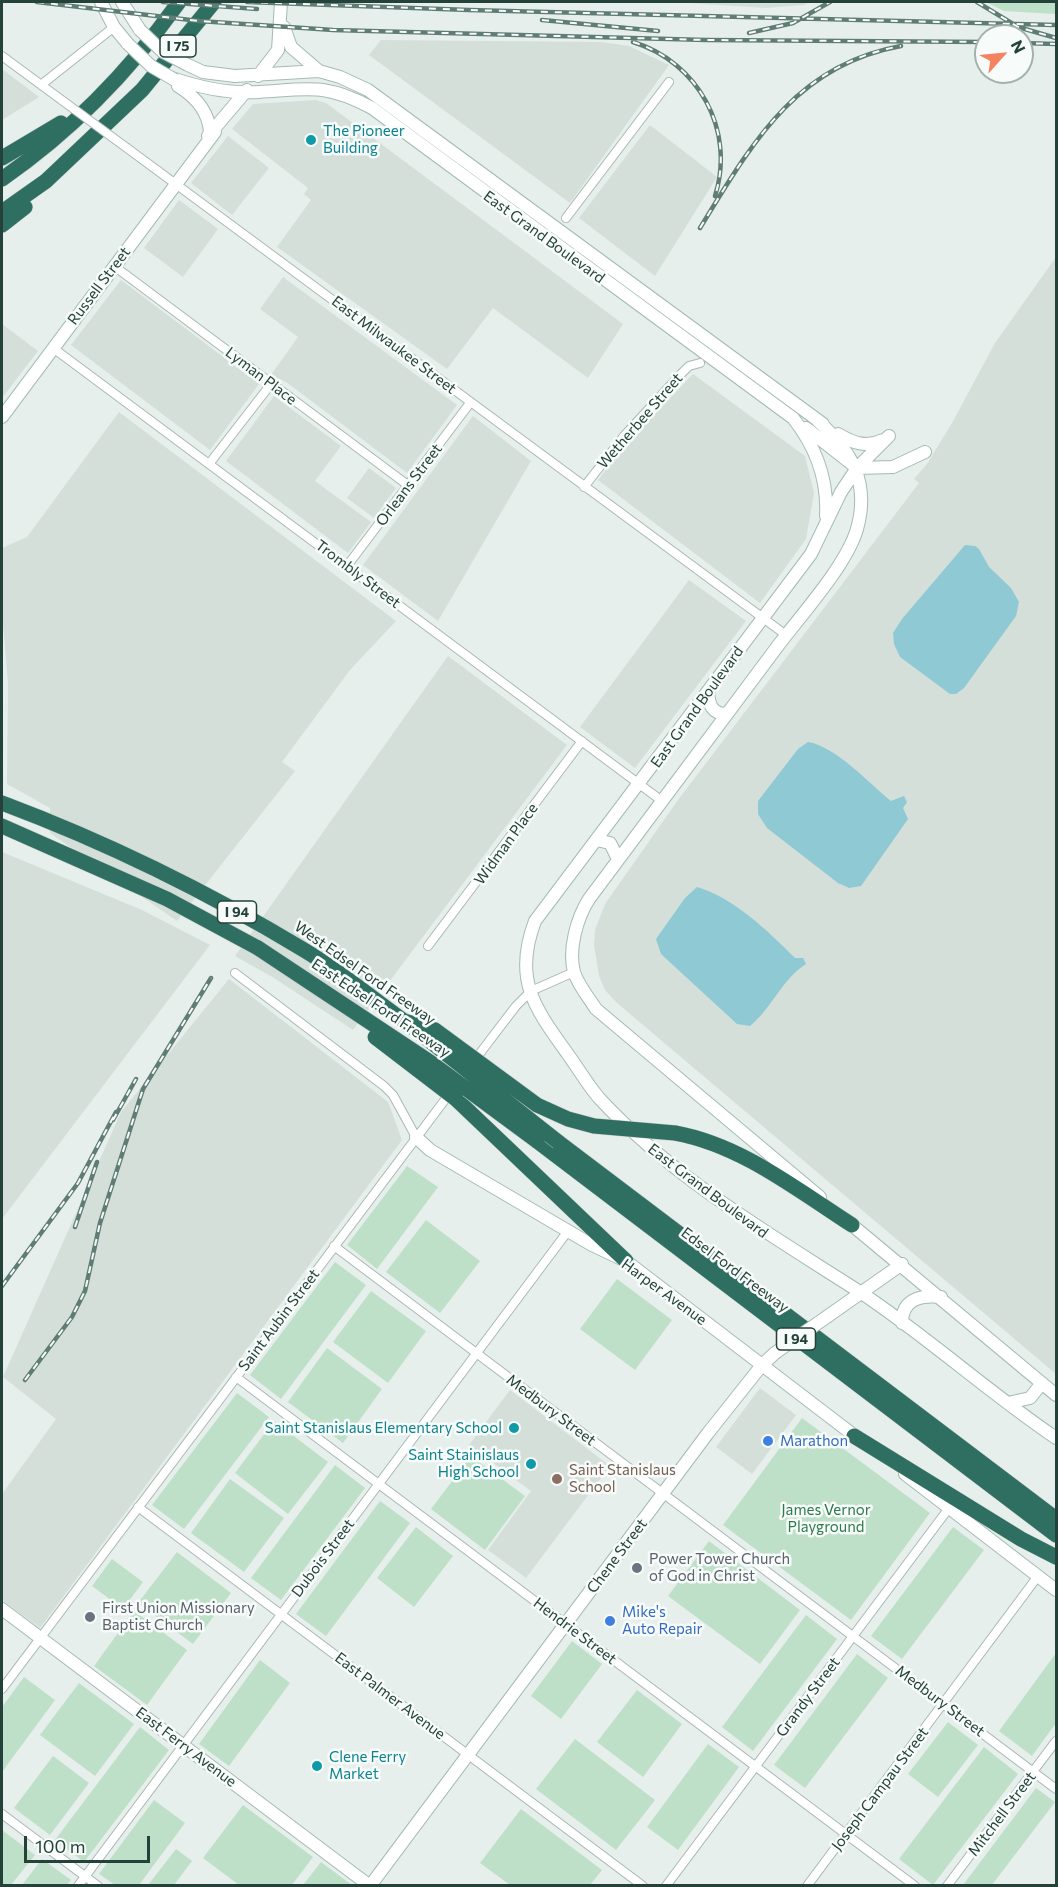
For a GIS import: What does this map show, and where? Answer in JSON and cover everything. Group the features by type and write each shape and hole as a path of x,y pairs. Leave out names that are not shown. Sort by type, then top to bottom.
{"highway":[{"name":"I 75","path":"2,179 27,162 106,90 179,2"},
{"name":"I 75","path":"2,212 46,181 142,90 214,2"},
{"path":"2,158 85,109"},
{"path":"2,225 26,206 46,181"},
{"path":"2,793 21,810"},
{"name":"West Edsel Ford Freeway","path":"2,803 181,882 306,951 404,1021 558,1142"},
{"name":"East Edsel Ford Freeway","path":"12,831 167,899 258,948 430,1062 537,1141"},
{"path":"258,948 456,1099 626,1262"},
{"path":"404,1021 435,1030 537,1105 568,1119 594,1126 675,1133 704,1138 729,1148 852,1225"},
{"name":"Edsel Ford Freeway","path":"537,1141 1056,1535"},
{"name":"Edsel Ford Freeway","path":"558,1142 1056,1519"},
{"path":"854,1436 1021,1539 1056,1557"}],"main road":[{"name":"East Grand Boulevard","path":"101,2 114,27 128,44 151,66 174,79 211,90 245,92 315,88 348,95 361,102 793,418 812,444 823,477 825,523"},
{"name":"East Grand Boulevard","path":"122,2 140,30 163,52 188,65 220,75 319,71 340,76 368,90 818,421 858,444 876,444 889,436 857,468 825,523 815,546 801,566 640,784 535,921 527,941 524,963 539,1012 597,1096 648,1147 773,1239 861,1293 1056,1438"},
{"name":"Russell Street","path":"2,417 195,154 276,54 282,19 281,2"},
{"path":"282,19 291,47 319,71"},
{"path":"174,79 179,87 195,98 209,122 212,133"},
{"path":"361,102 368,90"},
{"path":"437,158 445,147"},
{"path":"793,418 857,468 893,467 925,452"},
{"path":"818,421 841,444 857,468"},
{"name":"East Grand Boulevard","path":"574,972 574,946 579,917 589,899 807,607 852,542 859,518 860,493 857,468"},
{"path":"708,692 711,708 715,712 727,714"},
{"path":"596,840 609,843 618,859"},
{"path":"574,972 596,1009 622,1033 709,1102 1056,1395"},
{"name":"Harper Avenue","path":"416,1137 430,1150 568,1231 626,1262 1056,1590"},
{"name":"Chene Street","path":"370,1886 762,1365 775,1353 902,1264"},
{"path":"902,1323 903,1311 912,1300 929,1296 941,1297"},
{"path":"1008,1403 1030,1398 1042,1383"},
{"name":"East Ferry Avenue","path":"2,1609 370,1886"}],"street":[{"path":"41,85 114,27"},
{"name":"East Milwaukee Street","path":"2,56 405,351 470,403 786,635"},
{"path":"566,218 669,82"},
{"name":"Lyman Place","path":"114,266 409,486"},
{"name":"Trombly Street","path":"53,348 662,801"},
{"name":"Wetherbee Street","path":"584,487 624,436 688,366 700,363"},
{"path":"210,464 271,384"},
{"name":"Orleans Street","path":"348,566 470,403"},
{"name":"Widman Place","path":"428,946 582,741"},
{"name":"Saint Aubin Street","path":"2,1689 516,1006 531,991 574,972"},
{"name":"Harper Avenue","path":"235,973 384,1086 393,1095 416,1137"},
{"name":"Dubois Street","path":"78,1886 568,1231"},
{"name":"Medbury Street","path":"334,1246 1056,1789"},
{"name":"Hendrie Street","path":"236,1377 915,1886"},
{"name":"East Palmer Avenue","path":"138,1506 643,1886"},
{"name":"Grandy Street","path":"666,1886 949,1508"},
{"name":"Joseph Campau Street","path":"807,1886 1038,1576"},
{"name":"Mitchell Street","path":"947,1886 1056,1741"},
{"path":"2,1814 98,1886"}],"shaded area":[{"path":"672,2 810,2 804,5 766,8"},
{"path":"381,40 601,42 629,46 669,65 570,203 369,55"},
{"path":"2,69 39,97 2,120"},
{"path":"316,100 326,103 623,324 588,378 493,308 447,369 277,247 311,200 304,194 308,188 232,129 253,104"},
{"path":"650,125 717,177 655,276 579,218"},
{"path":"228,136 269,168 232,215 191,183"},
{"path":"179,200 218,229 183,277 144,248"},
{"path":"1056,257 1056,1374 617,1003 605,990 599,976 594,945 595,930 605,904 678,800 919,483 914,479 927,464 952,423 995,343"},
{"path":"283,277 457,405 407,473 286,382 271,375 298,337 260,309"},
{"path":"121,280 259,384 210,450 71,345"},
{"path":"2,324 38,351 2,398"},
{"path":"693,374 805,456 814,493 806,539 760,603 598,480 620,451"},
{"path":"274,396 341,446 315,481 371,522 348,553 226,461"},
{"path":"119,412 396,621 350,670 282,762 295,771 177,921 50,833 50,808 7,784 8,683 2,612 2,548 27,537"},
{"path":"473,416 531,461 438,621 363,565"},
{"path":"369,468 396,488 374,518 347,498"},
{"path":"689,580 746,621 635,768 580,727"},
{"path":"448,656 567,745 353,1030 274,978 235,956"},
{"path":"2,852 142,910 210,945 2,1219"},
{"path":"229,979 388,1102 402,1140 40,1628 2,1600 2,1494 56,1419 3,1377 121,1112"},
{"path":"760,1388 796,1415 752,1474 716,1447"},
{"name":"Saint Stanislaus School","path":"510,1390 610,1466 526,1578 488,1550 531,1491 469,1445"}],"green space":[{"path":"986,2 1056,2 1056,14 1004,11"},
{"path":"407,1166 438,1187 377,1269 347,1245"},
{"path":"426,1220 480,1261 440,1313 386,1272"},
{"path":"335,1262 366,1285 281,1399 250,1375"},
{"path":"617,1279 672,1320 635,1370 580,1329"},
{"path":"371,1291 426,1331 388,1383 333,1342"},
{"path":"327,1348 382,1389 343,1443 288,1402"},
{"path":"237,1393 269,1417 184,1529 152,1505"},
{"name":"James Vernor Playground","path":"802,1418 930,1513 851,1620 723,1525"},
{"path":"274,1421 328,1462 288,1514 235,1473"},
{"path":"471,1456 525,1496 485,1550 431,1509"},
{"path":"335,1465 365,1488 281,1600 251,1578"},
{"path":"230,1479 284,1518 244,1572 191,1533"},
{"path":"380,1501 410,1523 326,1636 296,1614"},
{"path":"416,1527 453,1556 414,1607 377,1578"},
{"path":"953,1527 984,1550 902,1659 871,1636"},
{"path":"709,1541 800,1610 760,1664 668,1596"},
{"path":"177,1552 231,1593 193,1644 138,1603"},
{"path":"112,1559 143,1582 123,1609 92,1586"},
{"path":"134,1611 187,1650 147,1705 94,1666"},
{"path":"806,1615 837,1639 753,1751 722,1727"},
{"path":"572,1641 602,1664 561,1719 531,1696"},
{"path":"1056,1653 1056,1723 1032,1756 999,1731"},
{"path":"857,1654 888,1678 805,1788 774,1765"},
{"path":"260,1660 290,1683 229,1766 199,1744"},
{"path":"24,1677 55,1700 2,1772 2,1707"},
{"path":"79,1683 134,1724 95,1776 40,1735"},
{"path":"637,1690 682,1724 643,1777 597,1742"},
{"path":"948,1722 978,1745 938,1797 908,1774"},
{"path":"140,1727 169,1750 84,1862 55,1840"},
{"path":"575,1739 655,1800 616,1850 536,1789"},
{"path":"708,1744 739,1767 678,1850 647,1827"},
{"path":"984,1747 1018,1774 933,1885 899,1859"},
{"path":"53,1756 89,1783 50,1835 14,1808"},
{"path":"1036,1788 1055,1802 992,1885 963,1885"},
{"path":"154,1800 185,1823 139,1885 115,1885 99,1874"},
{"path":"243,1805 313,1857 292,1885 239,1885 203,1858"},
{"path":"521,1809 602,1870 590,1885 510,1885 480,1863"},
{"path":"2,1830 35,1855 11,1885 2,1885"},
{"path":"176,1849 192,1861 174,1885 148,1885"},
{"path":"42,1859 71,1880 67,1885 22,1885"},
{"path":"321,1862 352,1885 303,1885"}],"water":[{"path":"965,545 979,549 989,567 1011,588 1019,602 1016,616 964,688 956,694 950,694 900,657 894,644 893,633 902,619"},
{"path":"808,742 829,750 891,801 904,796 907,802 903,808 908,819 861,886 849,888 838,883 767,828 758,814 758,801 798,749"},
{"path":"697,887 737,907 795,958 803,958 806,964 790,977 765,1011 750,1026 737,1024 661,954 656,939 685,898"}],"railway":[{"path":"37,2 199,21 333,30 706,40 974,42"},
{"path":"163,2 257,9"},
{"path":"247,2 1056,25"},
{"path":"749,33 793,23 830,2"},
{"path":"977,2 1018,27 1056,38"},
{"path":"542,20 658,31"},
{"path":"633,42 656,52 676,65 693,82 706,102 715,124 720,147 720,171 715,196"},
{"path":"1034,43 1056,44"},
{"path":"700,228 758,139 804,90 832,71 864,56 901,46"},
{"path":"25,1380 72,1317 85,1291 100,1223 143,1089 211,978"},
{"path":"113,1120 136,1079"},
{"path":"2,1286 78,1183 116,1112"},
{"path":"75,1227 97,1162"}],"place":[{"name":"The Pioneer Building","path":"311,140"},
{"name":"Saint Stanislaus Elementary School","path":"514,1428"},
{"name":"Marathon","path":"768,1441"},
{"name":"Saint Stainislaus High School","path":"531,1464"},
{"name":"Saint Stanislaus School","path":"557,1479"},
{"name":"Power Tower Church of God in Christ","path":"637,1568"},
{"name":"First Union Missionary Baptist Church","path":"90,1617"},
{"name":"Mike's Auto Repair","path":"610,1621"},
{"name":"Clene Ferry Market","path":"317,1766"}]}
